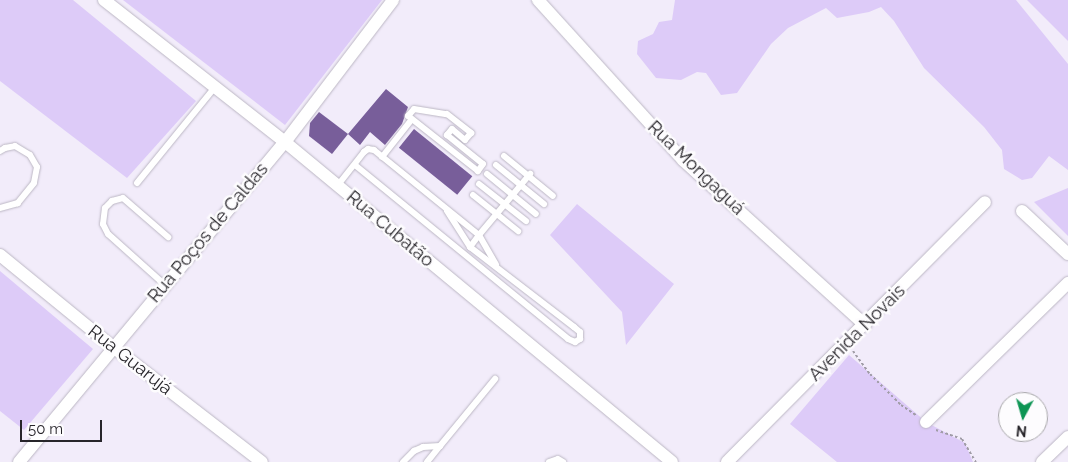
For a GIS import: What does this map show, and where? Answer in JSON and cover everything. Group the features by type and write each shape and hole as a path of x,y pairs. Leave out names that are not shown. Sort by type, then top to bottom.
{"street":[{"name":"Rua Cubatão","path":"104,0 338,185 672,462"},
{"name":"Rua Poços de Caldas","path":"19,462 112,347 285,142 393,0"},
{"name":"Rua Mongaguá","path":"538,0 682,160 865,325"},
{"name":"Avenida Novais","path":"727,462 847,344 985,202"},
{"path":"1022,210 1068,254"},
{"name":"Rua Guarujá","path":"0,255 112,347 262,462"},
{"path":"926,422 1068,284"},
{"path":"1042,462 1068,437"}],"lane":[{"path":"137,183 215,87"},
{"path":"414,109 447,114 471,133 465,140 452,129 447,135 484,164 478,171 412,119 408,116 414,109"},
{"path":"382,157 412,119"},
{"path":"0,151 4,148 16,146 30,155 37,167 34,183 18,203 0,208"},
{"path":"338,185 368,149 382,157 479,235 498,267"},
{"path":"504,156 553,196"},
{"path":"355,165 568,339 575,342 580,339 580,332 470,247 444,206"},
{"path":"496,165 544,204"},
{"path":"487,174 536,214"},
{"path":"470,247 529,175"},
{"path":"479,184 526,221"},
{"path":"473,195 518,231"},
{"path":"165,285 108,234 103,224 105,208 112,201 123,198 168,237"},
{"path":"427,462 495,380"},
{"path":"403,462 418,449 440,446"},
{"path":"548,462 558,459 563,462"}],"path":[{"path":"847,344 876,380 901,405 938,432 962,439 976,462"}],"shaded area":[{"path":"0,0 73,0 196,101 127,178 0,81"},
{"path":"123,0 382,0 285,125"},
{"path":"675,0 1016,0 1068,64 1068,170 1049,156 1032,178 1022,180 1004,169 1002,150 984,127 924,68 894,21 881,7 869,12 837,18 826,8 788,28 771,44 737,93 721,95 706,73 697,72 681,80 656,78 637,54 638,41 653,34 659,22 672,20"},
{"path":"1027,0 1068,0 1068,41"},
{"path":"1068,188 1068,236 1034,202"},
{"path":"577,204 674,284 626,345 622,312 550,235"},
{"path":"0,271 93,349 24,430 0,411"},
{"path":"849,355 926,422 965,443 973,462 837,462 790,424"}],"building":[{"path":"386,89 408,107 402,124 385,145 370,132 360,145 348,134"},
{"path":"319,112 348,134 332,154 309,136 310,123"},
{"path":"414,129 472,176 457,195 399,148"}]}
